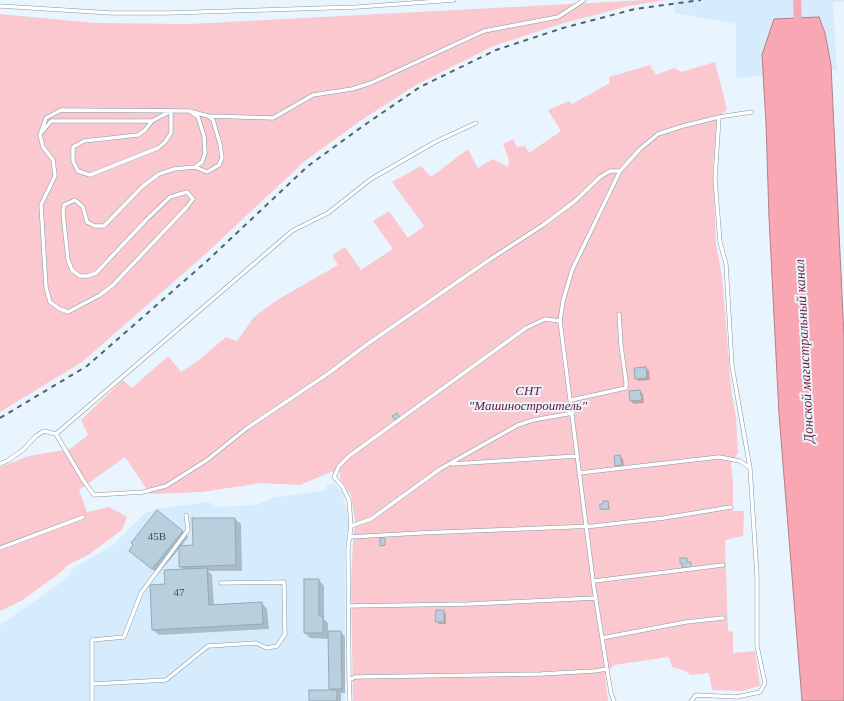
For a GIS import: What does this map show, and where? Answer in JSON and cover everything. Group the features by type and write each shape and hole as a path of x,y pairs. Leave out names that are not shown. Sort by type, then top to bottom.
{"lane":[{"path":"0,6 111,13 168,13 357,7 454,0"},
{"path":"208,116 213,120 220,144 222,158 219,165 207,172 195,168 174,169 159,174 144,186 104,226 95,226 87,222 84,207 75,200 64,205 63,213 70,265 72,270 80,276 88,276 96,273 170,197 187,192 193,199 113,285 100,295 68,312 60,309 50,302 46,287 41,205 55,176 53,160 43,147 40,135 46,118 61,110 190,111 208,116 274,118 313,95 352,89 371,83 484,31 558,17 584,0"},
{"path":"171,111 170,133 165,142 158,148 90,175 78,171 73,161 74,147 84,141 138,135 145,130 152,121 171,111"},
{"path":"190,111 198,117 204,136 205,153 202,162 195,168"},
{"path":"614,701 611,693 602,638 579,473 573,413 560,321 563,301 572,270 620,171 640,149 658,134 720,117 752,112"},
{"path":"691,701 696,695 737,697 760,692 765,683 757,646 757,576 750,468 732,366 726,264 720,242 715,179 720,117"},
{"path":"40,135 51,121 152,121"},
{"path":"56,434 292,231 328,213 371,179 435,142 476,123"},
{"path":"0,464 23,450 36,436 44,431 56,434 83,480 94,495 143,492 166,486 207,460 247,428 542,225 575,201 600,177 610,171 620,171"},
{"path":"571,400 626,388 619,314"},
{"path":"350,701 348,548 351,526 349,500 342,486 334,477 339,466 349,456 526,328 545,319 560,321"},
{"path":"351,526 371,519 450,464 518,425 533,420 573,413"},
{"path":"450,464 577,456"},
{"path":"579,473 719,457 740,461 750,468"},
{"path":"350,537 594,526 664,518 731,507"},
{"path":"92,701 92,640 124,637 141,593 188,530 186,515"},
{"path":"0,548 83,517"},
{"path":"594,581 723,565"},
{"path":"92,684 166,680 208,646 256,643 267,648 277,646 285,634 284,582 221,582"},
{"path":"348,606 469,604 596,598"},
{"path":"602,638 686,622 723,618"},
{"path":"349,680 355,677 541,674 607,669"}],"shaded area":[{"path":"674,0 844,0 844,2 833,2 837,70 832,70 825,33 819,17 762,55 763,75 736,78 736,24 675,13"},
{"path":"334,483 343,494 350,528 346,534 345,552 345,701 0,701 0,625 69,577 72,569 113,545 145,513 156,509 208,502 218,507 256,505 272,498 326,490 327,485"}],"green space":[{"path":"665,0 629,6 564,23 493,46 416,85 360,121 305,161 201,258 82,362 0,412 0,14 94,23 190,24"},
{"name":"СНТ \"Машиностроитель\"","path":"715,62 727,109 717,121 713,167 716,244 722,276 731,388 736,418 738,453 731,464 733,482 733,511 744,511 743,536 725,540 728,631 733,632 733,653 755,651 760,686 742,691 712,690 709,673 691,675 683,670 672,667 669,657 614,665 605,675 608,701 353,701 351,582 355,521 351,495 340,479 340,472 331,472 300,485 261,483 202,492 150,494 125,457 79,490 87,512 109,507 127,517 122,530 88,555 68,565 60,573 21,601 0,611 0,467 29,456 70,449 88,435 81,420 123,380 132,388 168,356 181,372 199,360 226,337 237,341 254,317 277,300 338,265 332,255 345,247 361,270 393,249 373,221 389,211 408,238 424,226 392,182 421,166 431,177 468,149 478,168 493,159 508,167 509,160 503,144 513,139 517,147 525,146 529,153 561,131 548,110 569,101 572,104 610,83 609,77 650,65 656,75 674,68 681,72"}],"water":[{"path":"819,17 825,33 831,65 844,337 844,701 802,701 779,414 762,55 774,19"}],"building":[{"path":"646,367 647,378 635,379 634,368"},
{"path":"640,390 642,400 630,401 629,391"},
{"path":"397,413 400,417 395,420 392,416"},
{"path":"620,455 622,465 615,466 614,456"},
{"path":"603,501 608,501 609,509 600,509 600,504 603,504"},
{"path":"157,510 183,531 152,569 129,551 133,545 131,543"},
{"path":"192,518 235,518 236,565 179,567 179,546 193,545"},
{"path":"380,538 385,538 385,545 380,546"},
{"path":"680,558 687,558 687,562 691,562 691,568 682,568"},
{"path":"207,568 209,605 262,602 263,624 152,630 150,585 165,584 164,570"},
{"path":"304,579 319,579 319,616 323,616 323,633 304,633"},
{"path":"436,610 444,610 444,622 435,622"},
{"path":"328,631 341,631 342,689 329,689"},
{"path":"309,690 337,690 337,701 309,701"}],"waterway":[{"name":"Донской магистральный канал","path":"797,0 798,27"}],"railway":[{"path":"0,418 87,366 207,261 308,166 420,87 496,50 563,28 635,9 701,0"}]}
